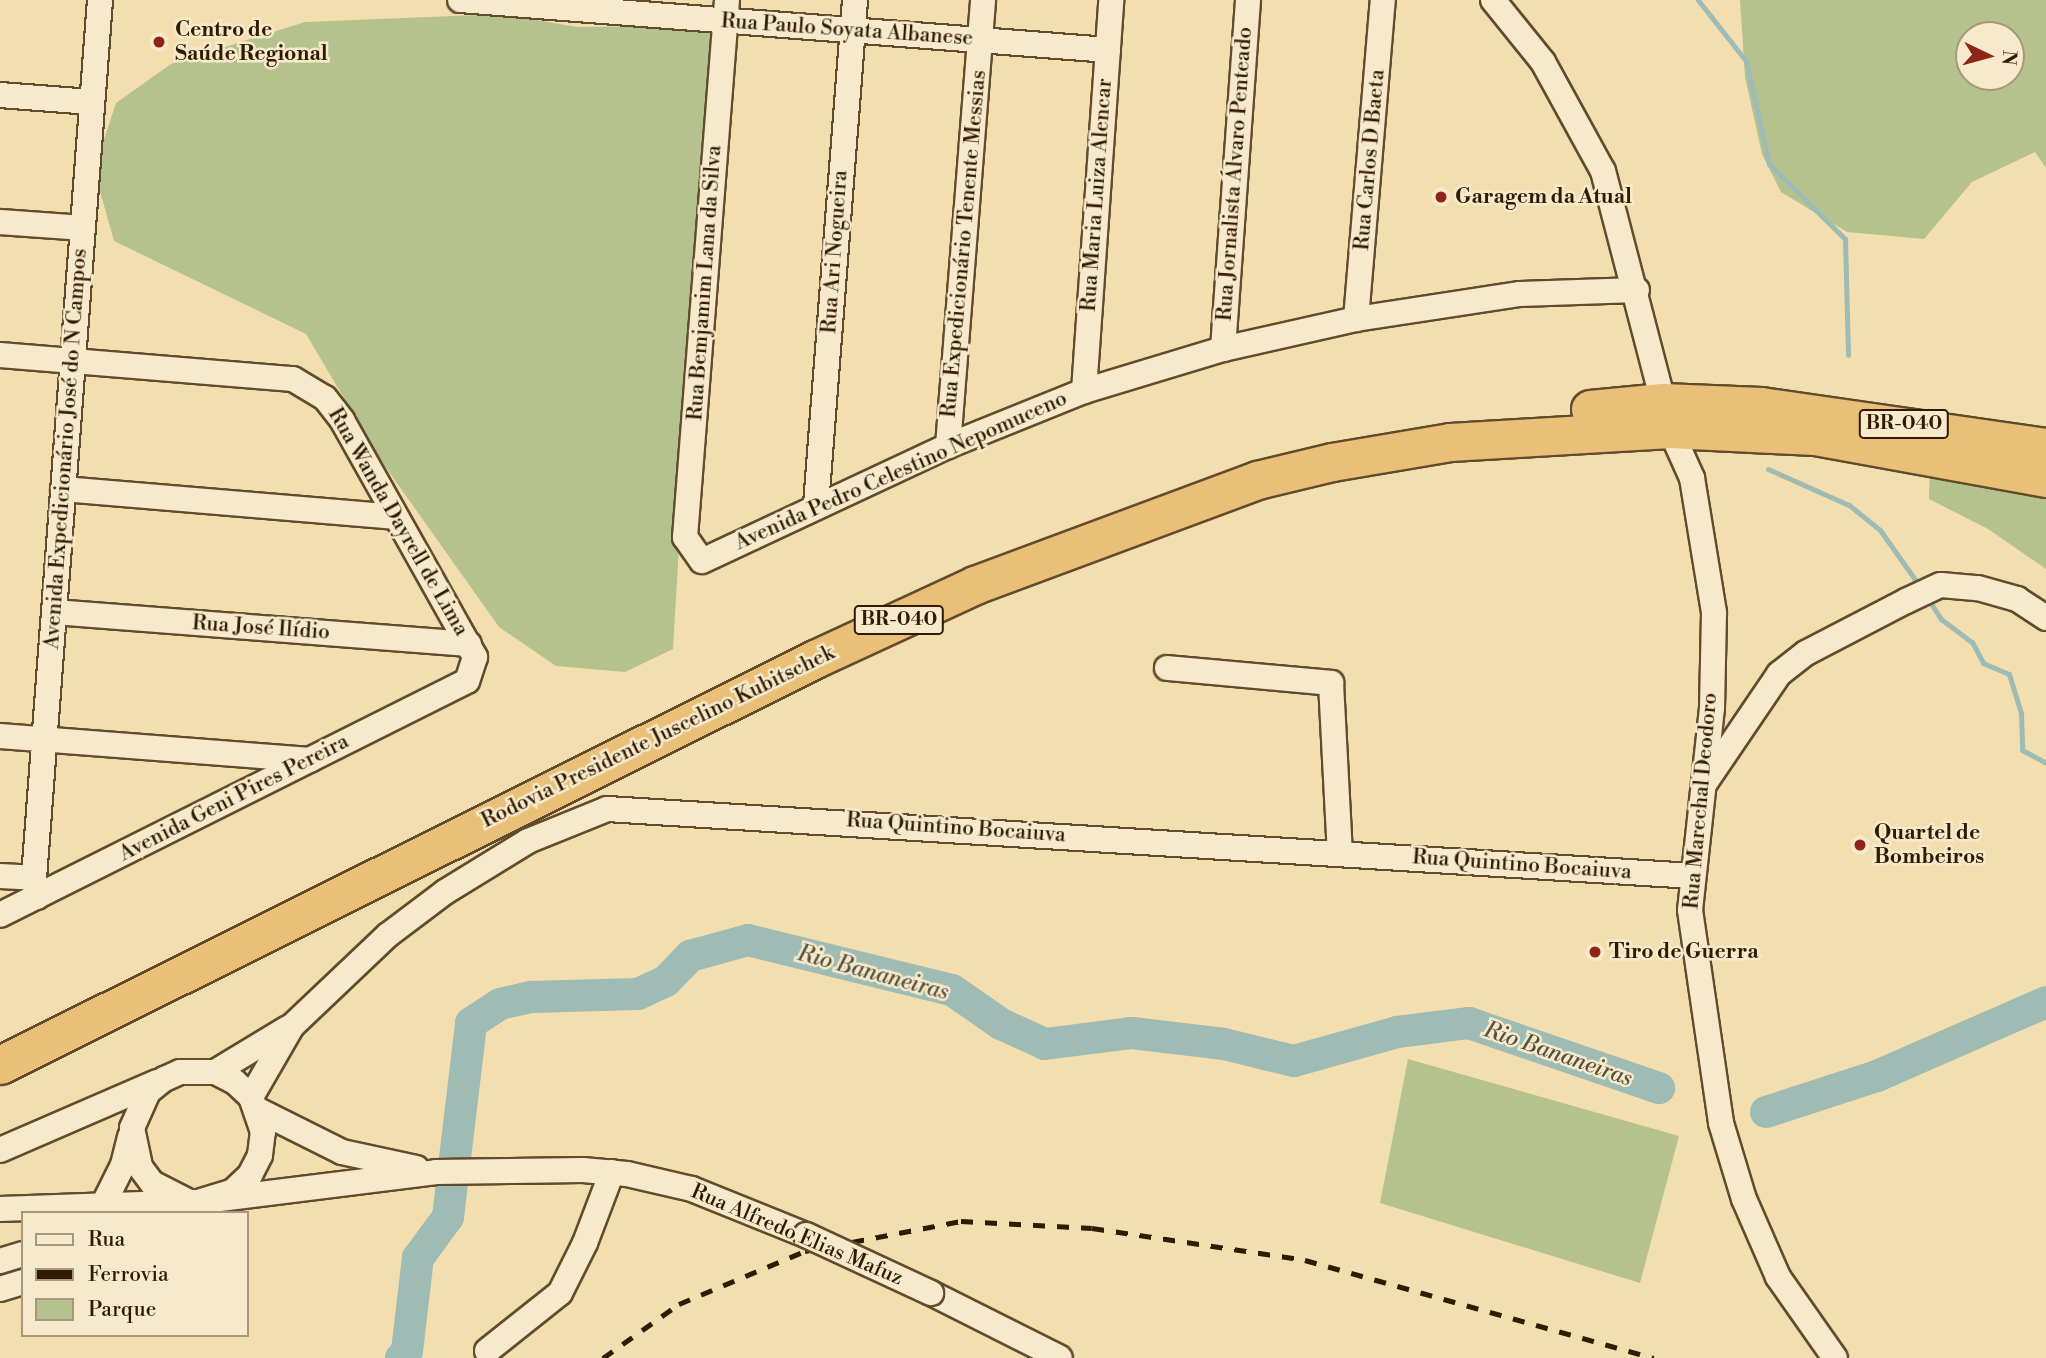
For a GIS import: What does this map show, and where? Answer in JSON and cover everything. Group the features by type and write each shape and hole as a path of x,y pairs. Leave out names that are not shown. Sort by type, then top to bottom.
{"highway":[{"name":"Rodovia Presidente Juscelino Kubitschek","path":"0,1065 815,659 975,586 1187,503 1332,462 1450,442 1761,406 1866,417 2046,447"},
{"name":"Rodovia Presidente Juscelino Kubitschek","path":"0,1041 940,577 1141,495 1354,443 1444,426 1666,416 1815,436 2046,478"}],"street":[{"name":"Avenida Expedicionário José do N Campos","path":"35,888 100,0"},
{"name":"Rua Paulo Soyata Albanese","path":"460,0 726,10 853,30 1108,50"},
{"name":"Rua Ari Nogueira","path":"816,505 855,0"},
{"name":"Rua Expedicionário Tenente Messias","path":"948,446 983,0"},
{"name":"Rua Maria Luiza Alencar","path":"1084,391 1111,0"},
{"name":"Rua Jornalista Álvaro Penteado","path":"1223,349 1248,0"},
{"name":"Rua Carlos D Baeta","path":"1356,319 1383,0"},
{"name":"Rua Marechal Deodoro","path":"1493,0 1543,62 1603,171 1637,290 1666,416 1692,478 1714,613 1712,708 1692,876 1693,953 1721,1123 1744,1199 1778,1277 1835,1358"},
{"name":"Rua Bemjamim Lana da Silva","path":"702,561 685,537 726,10"},
{"path":"0,95 92,102"},
{"path":"0,222 83,228"},
{"name":"Avenida Pedro Celestino Nepomuceno","path":"702,561 816,505 948,446 1084,391 1223,349 1356,319 1520,294 1637,290"},
{"name":"Rua Wanda Dayrell de Lima","path":"0,355 293,379 325,398 342,420 394,517 469,644 475,657 467,681"},
{"path":"63,489 394,517"},
{"path":"1702,788 1779,674 1806,653 1906,601 1941,585 1978,587 2017,599 2046,618"},
{"name":"Rua José Ilídio","path":"54,612 469,644"},
{"path":"1167,668 1331,683 1340,853"},
{"name":"Avenida Geni Pires Pereira","path":"0,915 35,888 310,760 467,681"},
{"path":"0,736 310,760"},
{"name":"Rua Quintino Bocaiuva","path":"215,1072 292,1026 388,934 445,892 528,841 607,809 1692,876"},
{"path":"0,876 35,888"},
{"name":"Rua Quintino Bocaiuva","path":"254,1104 292,1026"},
{"path":"0,1150 164,1079 197,1070 215,1072 235,1082 254,1104 262,1132 260,1155 250,1175 233,1191 193,1204 152,1183 140,1167 132,1128"},
{"path":"103,1208 138,1109 164,1079"},
{"name":"Rua Alfredo Elias Mafuz","path":"254,1104 342,1152 435,1172"},
{"name":"Rua Alfredo Elias Mafuz","path":"0,1209 193,1204 435,1172 612,1172 692,1189 806,1235 931,1293 1060,1358"},
{"path":"487,1351 560,1293 612,1172"},
{"path":"0,1261 21,1255"},
{"path":"0,1289 21,1283"}],"green space":[{"path":"1740,0 2046,0 2046,168 2035,152 1972,182 1924,239 1847,232 1781,192 1762,154 1745,77"},
{"path":"503,14 577,27 711,26 713,91 693,306 673,649 625,672 556,666 499,627 382,462 306,334 114,241 94,170 116,103 171,64 305,22"},
{"path":"1930,461 2046,488 2046,569 1988,529 1929,499"},
{"path":"1408,1059 1679,1136 1640,1283 1380,1203"}],"waterway":[{"path":"1698,0 1746,61 1769,164 1845,239 1848,355"},
{"path":"1768,469 1849,505 1880,530 1921,588"},
{"path":"1928,599 1941,619 1972,642 1983,663 2009,674 2021,713 2022,750 2046,763"},
{"name":"Rio Bananeiras","path":"401,1358 407,1351 418,1258 448,1217 471,1023 500,1004 531,997 638,994 666,981 690,956 748,940 952,990 1001,1024 1045,1044 1132,1033 1224,1044 1294,1061 1397,1032 1469,1023 1659,1088"},
{"name":"Rio Bananeiras","path":"1766,1112 1877,1076 2046,1002"}],"railway":[{"path":"603,1358 679,1304 805,1251 961,1221 1092,1228 1305,1260 1654,1358"}],"place":[{"name":"Centro de Saúde Regional","path":"159,42"},
{"name":"Garagem da Atual","path":"1441,197"},
{"name":"Quartel de Bombeiros","path":"1860,845"},
{"name":"Tiro de Guerra","path":"1595,952"}]}
